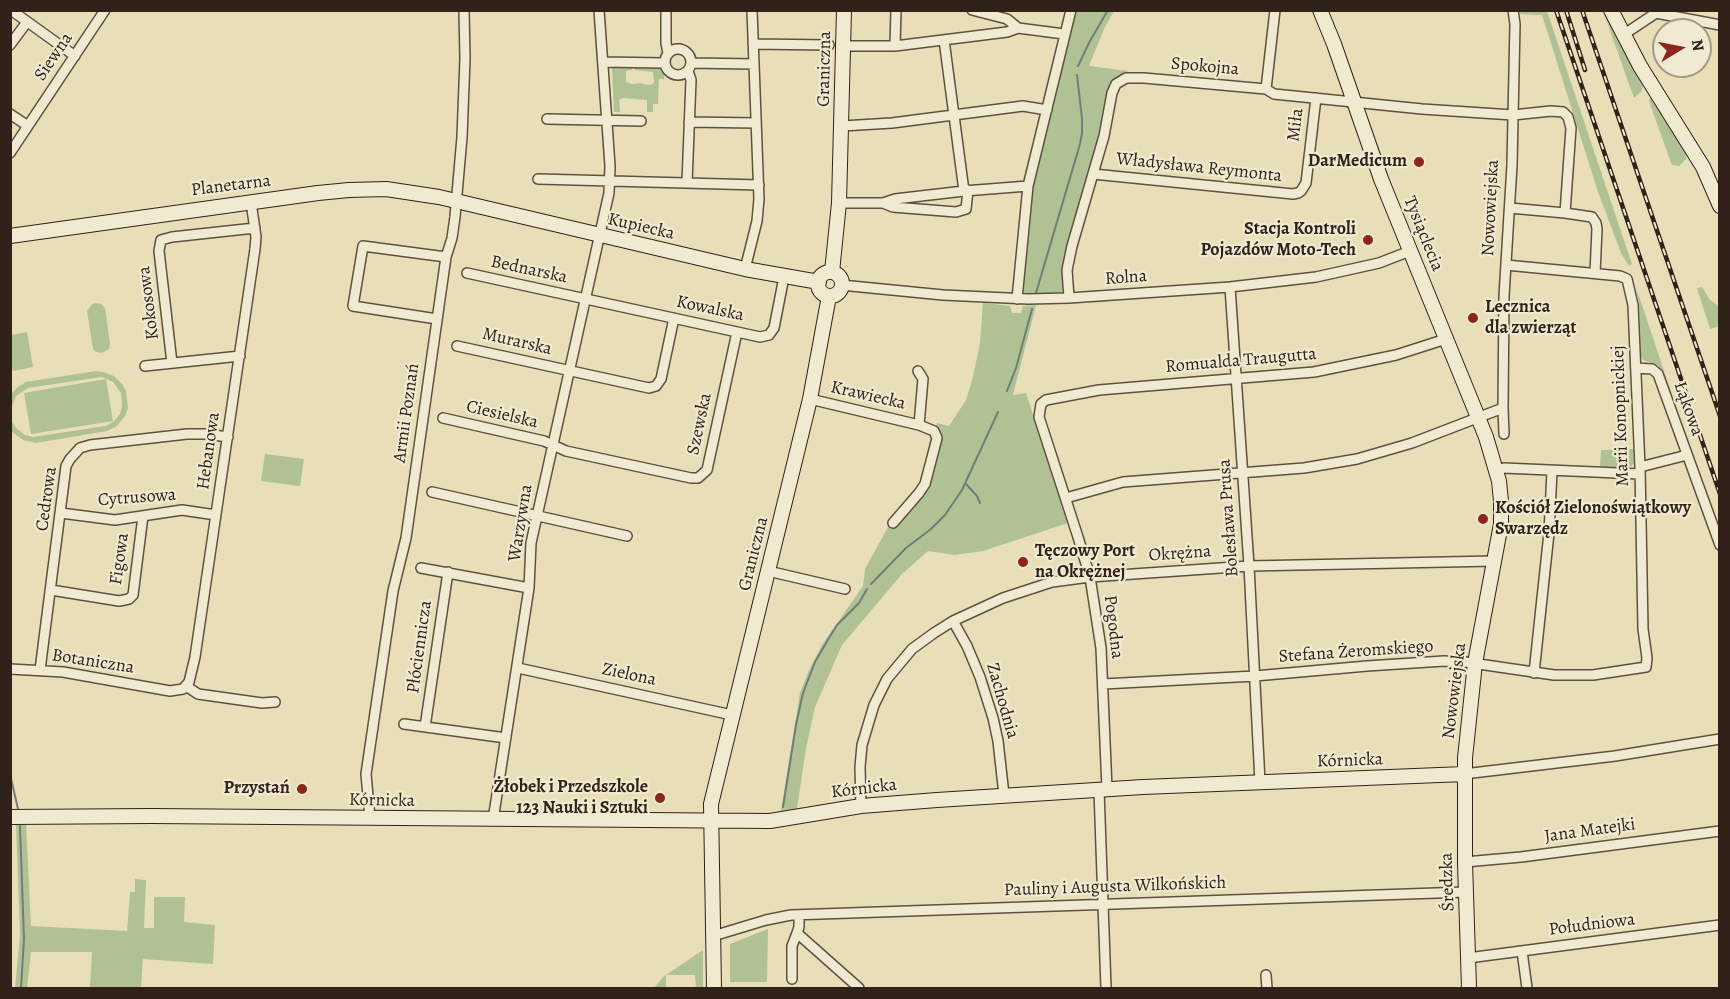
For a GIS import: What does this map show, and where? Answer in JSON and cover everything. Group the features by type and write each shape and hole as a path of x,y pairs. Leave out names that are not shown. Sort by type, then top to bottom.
{"street":[{"path":"11,10 75,56"},
{"name":"Siewna","path":"10,153 105,10"},
{"name":"Armii Poznań","path":"370,818 366,774 393,591 406,538 446,257 452,238 462,137 464,10"},
{"name":"Warzywna","path":"493,820 518,668 536,515 608,199 610,181 607,120 598,10"},
{"path":"666,10 668,52"},
{"path":"745,269 757,221 759,185 752,10"},
{"name":"Graniczna","path":"832,272 839,203 844,10"},
{"path":"895,46 896,10"},
{"path":"972,10 1007,19 1018,28"},
{"path":"1017,299 1028,186 1071,10"},
{"path":"1266,89 1275,10"},
{"name":"Tysiąclecia","path":"1320,10 1381,179 1478,417 1497,470"},
{"name":"Nowowiejska","path":"1503,434 1503,320 1513,115 1515,24 1513,10"},
{"path":"1611,10 1646,76 1699,160 1719,201"},
{"path":"1623,35 1656,13 1719,25"},
{"path":"10,45 27,22"},
{"path":"843,46 895,46 1007,32 1018,28 1064,34"},
{"path":"839,203 883,204 893,207 960,212 968,206 944,40"},
{"path":"753,44 829,45"},
{"path":"687,183 691,80 689,67 689,55 683,49 675,48 665,56 666,68 672,74 680,75 689,67 754,64"},
{"path":"603,62 664,63"},
{"name":"Spokojna","path":"1070,298 1067,280 1069,259 1104,136 1113,88 1120,80 1131,77 1266,89 1274,94 1422,109 1513,115 1563,112 1568,117 1571,131 1565,213"},
{"name":"Miła","path":"1301,191 1305,183 1316,98"},
{"path":"842,126 892,123 1023,106 1047,110"},
{"path":"10,114 28,126"},
{"path":"547,119 641,121"},
{"path":"689,122 756,123"},
{"name":"Władysława Reymonta","path":"1093,174 1293,194 1301,191"},
{"path":"538,179 759,185"},
{"path":"883,204 895,200 966,191 1028,186"},
{"name":"Planetarna","path":"10,236 318,193 375,189 415,192 456,201"},
{"name":"Kupiecka","path":"456,201 745,269 819,282"},
{"name":"Hebanowa","path":"186,686 194,668 255,249 251,202"},
{"path":"1506,265 1595,273 1596,223 1592,217 1510,208"},
{"name":"Kokosowa","path":"172,363 159,251 161,240 255,228"},
{"path":"437,319 353,306 363,246 446,257"},
{"name":"Rolna","path":"841,285 943,295 1017,299 1070,298 1230,287 1316,277 1379,263 1410,251"},
{"path":"832,272 839,276 841,285 837,293 829,296 820,290 819,282 824,274 832,272"},
{"name":"Bednarska","path":"467,273 584,299"},
{"name":"Marii Konopnickiej","path":"1595,273 1627,279 1632,293 1646,667"},
{"name":"Kowalska","path":"584,299 759,337 767,336 774,328 784,277"},
{"name":"Bolesława Prusa","path":"1230,287 1250,566 1260,782"},
{"name":"Graniczna","path":"714,988 711,804 810,399 829,296"},
{"name":"Murarska","path":"457,346 645,388 656,386 661,379 674,318"},
{"name":"Szewska","path":"552,445 566,451 691,478 702,476 707,470 737,332"},
{"name":"Romualda Traugutta","path":"1039,406 1046,400 1100,390 1296,374 1340,368 1396,355 1446,339"},
{"path":"145,366 240,356"},
{"name":"Łąkowa","path":"1636,368 1652,369 1658,374 1719,545"},
{"name":"Krawiecka","path":"918,371 923,379 919,425"},
{"name":"Krawiecka","path":"810,399 931,428 935,433 937,438 925,484 893,523"},
{"name":"Pogodna","path":"1039,406 1039,417 1090,577 1101,648 1106,988"},
{"path":"1066,498 1123,482 1304,468 1357,459 1412,444 1503,408"},
{"name":"Ciesielska","path":"444,418 544,441 552,445"},
{"name":"Cedrowa","path":"40,670 66,466 70,459 85,446 187,434 228,437"},
{"path":"1497,470 1504,468 1552,471 1640,471 1687,455"},
{"name":"Nowowiejska","path":"1464,774 1475,663 1495,561 1501,515 1501,492 1497,470"},
{"path":"1534,673 1548,545 1552,471"},
{"path":"432,492 627,536"},
{"name":"Cytrusowa","path":"61,513 104,519 122,519 182,510 216,515"},
{"name":"Figowa","path":"51,590 119,601 129,599 133,595 143,516"},
{"name":"Okrężna","path":"861,806 862,745 869,717 881,690 895,669 912,649 953,621 1003,598 1052,582 1090,577 1250,566 1495,561"},
{"path":"421,568 529,588"},
{"path":"768,571 845,589"},
{"name":"Płóciennicza","path":"425,727 448,572"},
{"name":"Zachodnia","path":"953,621 975,664 990,709 998,741 1004,795"},
{"name":"Stefana Żeromskiego","path":"1103,684 1255,676 1416,663 1475,663 1554,675 1593,675 1646,667"},
{"name":"Zielona","path":"518,668 732,715"},
{"name":"Botaniczna","path":"10,669 63,672 170,691 186,686"},
{"path":"186,686 198,694 262,704 275,702"},
{"path":"404,724 506,738"},
{"name":"Kórnicka","path":"10,817 777,821 861,806 1004,795 1464,774 1604,757 1719,739"},
{"name":"Średzka","path":"1464,774 1469,988"},
{"name":"Jana Matejki","path":"1465,862 1521,857 1719,831"},
{"name":"Pauliny i Augusta Wilkońskich","path":"713,936 766,920 799,915 1466,891"},
{"path":"792,979 792,946 799,927 799,915"},
{"name":"Południowa","path":"1468,958 1719,925"},
{"path":"797,933 859,988"},
{"path":"1522,951 1527,988"},
{"path":"1266,975 1266,988"}],"green space":[{"path":"1076,11 1114,11 1089,66 1128,71 1112,81 1102,131 1068,244 1062,271 1062,293 1022,295 1033,185 1068,34"},
{"path":"1519,11 1547,11 1632,264 1629,266 1621,253 1598,192 1542,15 1520,14"},
{"path":"1603,11 1606,11 1642,80 1641,92 1634,98"},
{"path":"612,66 633,66 632,70 626,71 626,82 650,85 654,83 653,72 635,70 635,66 662,68 664,79 659,79 658,104 653,104 653,112 647,112 647,100 623,98 619,100 620,112 614,112"},
{"path":"1650,98 1687,153 1686,159 1679,166 1671,163 1649,101"},
{"path":"1629,266 1683,428 1661,370 1658,365 1643,360 1641,356 1639,303"},
{"path":"1702,287 1710,300 1719,306 1719,326 1710,329 1697,288"},
{"path":"97,303 105,308 110,344 109,349 102,353 93,349 87,311 92,304"},
{"path":"983,303 1010,306 1012,313 1021,313 1023,306 1036,305 1013,395 1026,393 1068,523 983,551 955,555 928,551 902,574 842,645 815,707 797,809 781,811 800,693 822,645 863,586 865,569 893,518 918,487 937,423 949,426 966,400 980,343"},
{"path":"27,332 33,367 13,371 11,368 11,335"},
{"path":"96,371 114,376 126,391 128,408 117,426 107,431 36,443 23,440 12,432 11,414 12,422 17,429 33,437 106,426 114,421 122,407 121,393 113,382 102,377 28,388 16,396 11,409 11,394 26,382"},
{"path":"106,379 113,421 31,434 24,393"},
{"path":"1633,449 1634,463 1628,469 1600,468 1601,450"},
{"path":"265,454 304,459 300,486 261,481"},
{"path":"16,823 26,823 31,926 127,931 130,892 135,892 135,879 146,880 144,928 154,928 154,897 185,897 184,922 215,925 213,964 143,959 141,988 90,988 92,952 31,952 27,988 15,988 20,935"},
{"path":"768,929 767,982 730,982 730,944"},
{"path":"703,950 703,988 696,988 695,975 666,975 666,988 654,988 663,977"}],"waterway":[{"path":"1078,66 1108,10"},
{"path":"1036,293 1080,144 1082,119 1077,75"},
{"path":"1007,391 1016,368 1032,309"},
{"path":"871,584 906,548 945,515 962,490 998,412"},
{"path":"966,484 980,503"},
{"path":"783,807 803,693 815,662 829,638 837,625 859,603 867,589"},
{"path":"10,774 18,809"},
{"path":"20,826 24,939 21,988"}],"railway":[{"path":"1556,10 1720,494"},
{"path":"1566,10 1585,70"},
{"path":"1582,10 1720,416"}],"place":[{"name":"DarMedicum","path":"1419,162"},
{"name":"Stacja Kontroli Pojazdów Moto-Tech","path":"1368,240"},
{"name":"Lecznica dla zwierząt","path":"1473,318"},
{"name":"Kościół Zielonoświątkowy Swarzędz","path":"1483,519"},
{"name":"Tęczowy Port na Okrężnej","path":"1023,562"},
{"name":"Przystań","path":"302,789"},
{"name":"Żłobek i Przedszkole 123 Nauki i Sztuki","path":"660,798"}]}
